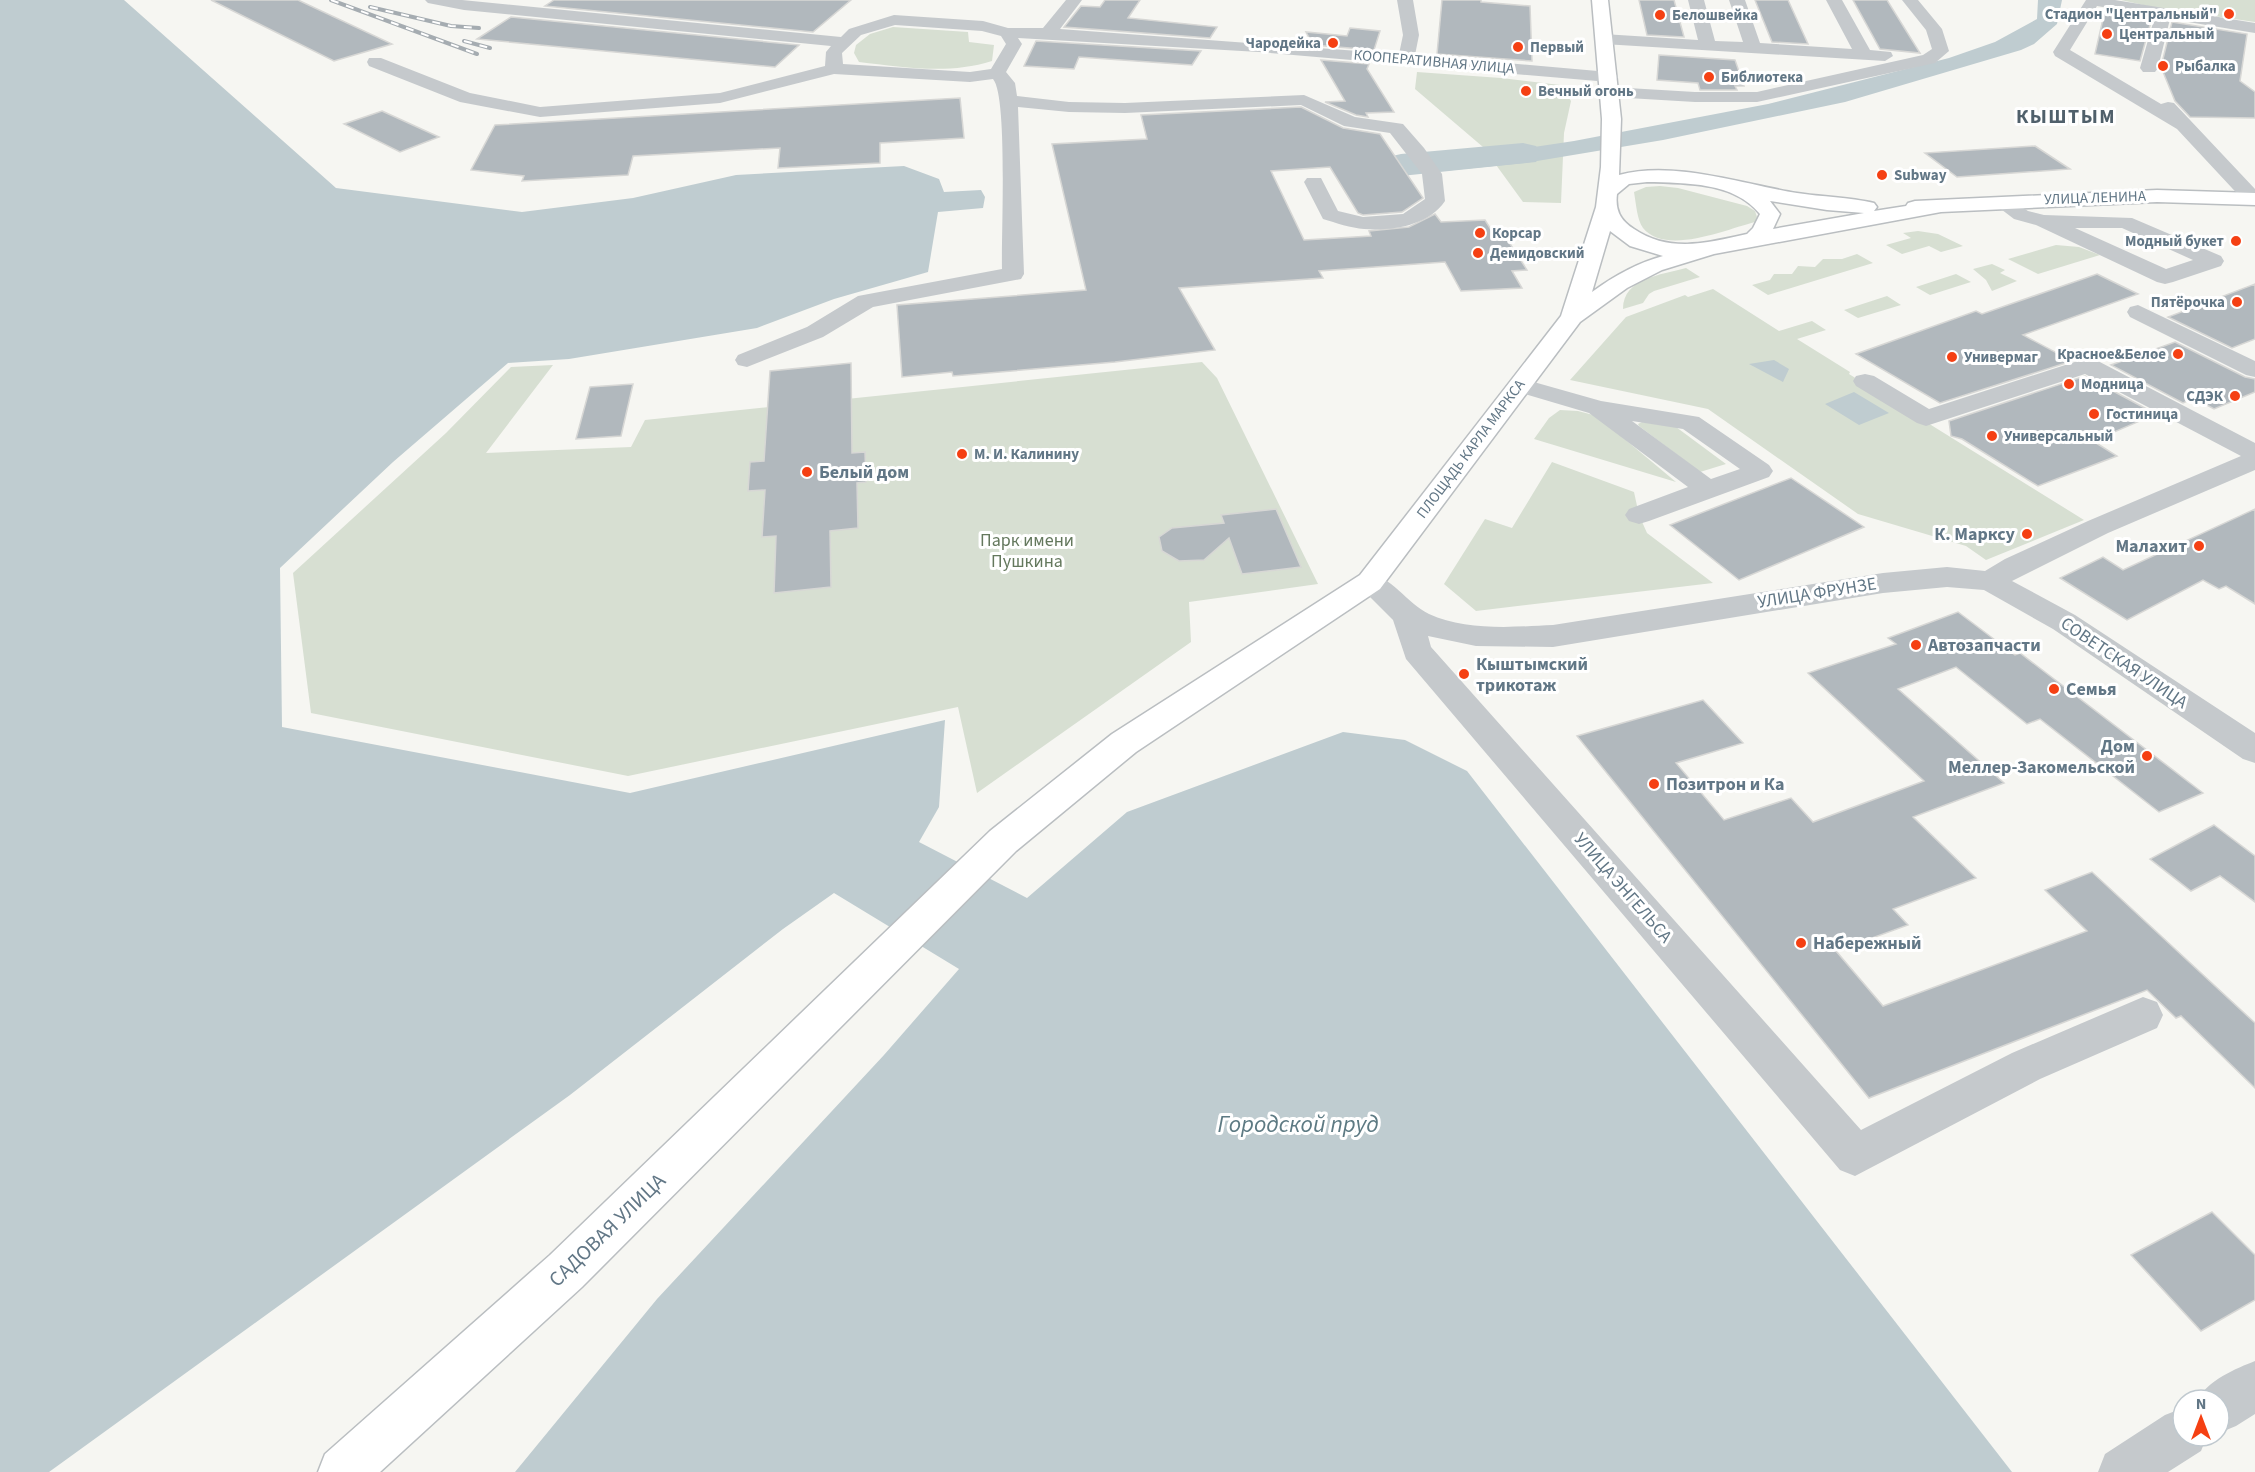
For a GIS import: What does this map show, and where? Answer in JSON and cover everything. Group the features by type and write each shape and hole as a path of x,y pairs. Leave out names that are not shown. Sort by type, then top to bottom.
{"main road":[{"path":"1572,317 1592,259 1606,200 1613,148 1610,85 1600,0"},
{"path":"1613,148 1644,161 1738,189 1761,201 1770,214 1762,231 1754,239"},
{"path":"1606,200 1622,180 1664,176 1848,206 1936,207"},
{"name":"УЛИЦА ЛЕНИНА","path":"1936,207 2157,196 2253,199"},
{"path":"1606,200 1614,224 1626,234 1649,246 1678,251 1706,250"},
{"path":"1572,317 1619,283 1654,265 1754,239 1936,207"},
{"name":"ПЛОЩАДЬ КАРЛА МАРКСА","path":"1002,841 1124,743 1370,582 1572,317"},
{"name":"САДОВАЯ УЛИЦА","path":"343,1472 566,1271 863,981 1002,841"}],"street":[{"path":"434,0 522,11 845,42"},
{"path":"1048,33 1074,0"},
{"path":"1397,0 1405,0 1411,35 1406,60"},
{"path":"1696,0 1708,45"},
{"path":"1737,0 1754,49"},
{"path":"1834,0 1864,55"},
{"path":"1603,39 1929,59 1941,51 1934,29 1910,0"},
{"path":"2182,125 2061,52 2093,1 2255,28"},
{"path":"2164,13 2143,68 2182,125 2235,176 2253,199"},
{"name":"КООПЕРАТИВНАЯ УЛИЦА","path":"845,42 855,32 894,20 983,26 1007,33 1048,33 1258,47 1406,60 1695,97 1756,97 1929,59"},
{"path":"375,62 466,98 540,112 720,98 834,69 970,78 997,73 1014,44 1007,33"},
{"path":"834,69 834,52 845,42"},
{"path":"747,360 815,332 866,301 1013,274 1010,222 1013,158 1009,101 1006,82 997,73"},
{"path":"1009,101 1069,107 1125,108 1304,100 1351,122 1396,128 1418,152 1432,174 1435,201 1408,220 1363,223 1330,215 1314,182"},
{"path":"2003,203 2021,215 2043,221 2165,277 2213,261 2125,222 2043,221"},
{"path":"2138,312 2255,370"},
{"path":"1865,381 1926,418 2087,365 2255,453"},
{"path":"1520,385 1598,408 1690,422 1760,471 1639,515"},
{"path":"1598,408 1708,489"},
{"path":"1990,581 2014,566 2098,527 2255,460"},
{"name":"УЛИЦА ФРУНЗЕ","path":"1370,582 1406,614 1439,628 1472,635 1512,638 1542,637 1883,582 1947,576 1990,581"},
{"name":"СОВЕТСКАЯ УЛИЦА","path":"1990,581 2064,622 2255,750"},
{"name":"УЛИЦА ЭНГЕЛЬСА","path":"1406,614 1417,651 1855,1155 2026,1066 2143,1015"},
{"path":"2231,1401 2255,1385"},
{"path":"2123,1472 2171,1441"}],"green space":[{"name":"Стадион \"Центральный\"","path":"2121,0 2255,0 2255,22 2152,7"},
{"path":"893,27 968,32 969,42 994,45 992,61 942,69 859,62 854,53 856,45 870,34"},
{"path":"1417,72 1560,85 1571,101 1564,133 1561,203 1523,202 1483,147 1415,89"},
{"path":"1646,187 1678,188 1747,206 1755,211 1757,217 1755,222 1697,238 1666,240 1653,236 1641,225 1634,192"},
{"path":"1918,231 1938,234 1963,246 1941,252 1929,246 1902,254 1886,245 1911,238 1903,233"},
{"path":"2056,245 2079,247 2100,255 2038,274 2008,259"},
{"path":"1857,254 1873,263 1768,295 1752,285 1770,280 1774,274 1792,274 1798,266 1815,267 1823,259 1842,259"},
{"path":"1992,264 2005,270 2000,273 2017,281 1992,291 1986,280 1973,269"},
{"path":"1686,268 1700,277 1654,291 1643,303 1623,309 1629,290 1636,284 1655,276"},
{"path":"1956,274 1971,282 1930,295 1916,287"},
{"path":"1713,289 1779,331 1812,321 1826,330 1797,339 1850,372 1849,374 2084,520 1986,560 1966,546 1858,514 1708,409 1570,380 1626,317 1685,295 1688,297"},
{"path":"1887,296 1901,305 1858,318 1844,310"},
{"name":"Парк имени Пушкина","path":"1202,362 1217,378 1318,584 1189,602 1191,642 977,793 958,707 628,776 311,713 293,573 446,433 511,367 553,365 486,453 631,447 645,420"},
{"path":"1560,410 1578,411 1597,416 1676,482 1534,439 1549,418"},
{"path":"1642,422 1676,427 1726,464 1700,472 1639,426 1638,424"},
{"path":"1552,462 1634,492 1639,515 1647,533 1713,583 1476,611 1444,584 1485,519 1512,528"}],"water":[{"name":"Городской пруд","path":"0,0 124,0 336,188 522,212 633,198 736,175 904,166 939,179 944,192 981,190 985,197 983,208 938,212 928,272 834,299 757,328 569,359 508,363 393,462 280,568 282,727 630,793 945,720 939,807 919,842 1027,898 1127,812 1343,732 1405,740 1467,771 2012,1472 515,1472 657,1299 884,1055 959,969 834,893 783,929 570,1095 49,1472 0,1472"},
{"path":"2038,0 2062,0 2057,24 2034,44 2021,50 1845,102 1663,140 1525,163 1443,171 1436,158 1501,152 1574,141 1768,104 1949,58 1995,42 2037,19"},
{"path":"1774,360 1789,369 1783,382 1749,364"},
{"path":"1854,392 1889,413 1859,425 1825,404"}],"building":[{"path":"211,0 298,0 392,44 334,61"},
{"path":"554,0 851,0 813,32 545,6"},
{"path":"1105,0 1140,0 1128,18 1217,27 1210,38 1064,27 1081,6 1100,7"},
{"path":"1442,0 1481,0 1481,2 1530,6 1532,61 1437,54"},
{"path":"1639,0 1674,0 1684,37 1647,35"},
{"path":"1755,0 1788,0 1808,44 1772,42"},
{"path":"1853,0 1887,0 1920,53 1880,49"},
{"path":"2105,10 2152,18 2140,61 2095,54"},
{"path":"511,17 799,45 775,67 477,39"},
{"path":"2172,22 2247,34 2240,81 2255,92 2255,118 2190,117 2175,101 2161,67"},
{"path":"1350,28 1380,31 1374,50 1313,45 1306,32 1347,36"},
{"path":"1036,41 1201,51 1192,65 1079,57 1074,69 1024,66"},
{"path":"1659,55 1735,60 1744,86 1735,86 1737,90 1700,90 1698,83 1657,80"},
{"path":"1321,60 1369,64 1367,69 1394,112 1366,113 1368,117 1356,115 1325,102 1345,101"},
{"path":"960,98 964,138 880,143 880,163 778,168 780,148 633,156 628,175 522,181 524,176 471,170 495,125"},
{"path":"1301,107 1343,128 1380,134 1423,198 1402,212 1363,215 1358,213 1330,167 1271,171 1304,240 1371,236 1369,231 1409,227 1435,214 1441,222 1485,220 1495,236 1505,236 1527,270 1512,271 1522,288 1461,291 1445,262 1319,271 1323,278 1179,288 1215,350 1115,362 953,376 952,372 902,377 897,305 1086,290 1052,144 1147,139 1141,115"},
{"path":"382,111 439,137 400,152 344,124"},
{"path":"2035,146 2070,169 1957,177 1925,153"},
{"path":"2097,274 2138,294 2023,335 2072,361 1940,403 1856,354 1976,311 1982,314"},
{"path":"2255,284 2255,339 2232,348 2168,317"},
{"path":"2175,342 2245,377 2255,379 2255,392 2214,409 2194,398 2183,403 2111,365"},
{"path":"851,363 852,453 865,452 866,482 857,483 858,528 830,531 831,587 774,593 776,536 762,537 765,490 748,491 750,462 764,461 770,371"},
{"path":"2085,376 2156,414 2093,441 2117,456 2038,486 1962,439 1951,436 1949,421"},
{"path":"633,384 621,436 576,439 590,387"},
{"path":"1791,478 1864,527 1739,580 1670,525"},
{"path":"1276,509 1301,567 1242,574 1229,538 1204,560 1179,561 1162,551 1159,537 1172,528 1224,523 1221,515"},
{"path":"2255,509 2255,604 2226,586 2219,589 2203,580 2127,620 2060,578 2103,557 2123,570"},
{"path":"1958,612 2015,655 2020,653 2203,793 2159,812 2040,719 2027,724 1956,667 1898,689 2004,783 1913,817 1976,878 1893,909 1908,925 1836,951 1883,1006 2087,931 2045,890 2092,872 2255,1023 2255,1088 2181,1016 2176,1018 2147,990 1869,1098 1577,736 1703,700 1743,743 1676,763 1724,820 1791,798 1813,822 1924,781 1808,673 1896,644 1888,638"},
{"path":"2214,825 2255,856 2255,902 2220,876 2191,891 2150,859"},
{"path":"2212,1212 2255,1255 2255,1300 2201,1331 2131,1255"}],"waterway":[{"path":"1401,165 1523,154"}],"railway":[{"path":"331,0 477,54"},
{"path":"370,7 451,26 479,28"},
{"path":"464,41 490,48"}],"place":[{"name":"Стадион \"Центральный\"","path":"2229,14"},
{"name":"Белошвейка","path":"1660,15"},
{"name":"Центральный","path":"2107,34"},
{"name":"Чародейка","path":"1333,43"},
{"name":"Первый","path":"1518,47"},
{"name":"Рыбалка","path":"2163,66"},
{"name":"Библиотека","path":"1709,77"},
{"name":"Вечный огонь","path":"1526,91"},
{"name":"Subway","path":"1882,175"},
{"name":"Корсар","path":"1480,233"},
{"name":"Модный букет","path":"2236,241"},
{"name":"Демидовский","path":"1478,253"},
{"name":"Пятёрочка","path":"2237,302"},
{"name":"Красное&Белое","path":"2178,354"},
{"name":"Универмаг","path":"1952,357"},
{"name":"Модница","path":"2069,384"},
{"name":"СДЭК","path":"2235,396"},
{"name":"Гостиница","path":"2094,414"},
{"name":"Универсальный","path":"1992,436"},
{"name":"М. И. Калинину","path":"962,454"},
{"name":"Белый дом","path":"807,472"},
{"name":"К. Марксу","path":"2027,534"},
{"name":"Малахит","path":"2199,546"},
{"name":"Автозапчасти","path":"1916,645"},
{"name":"Кыштымский трикотаж","path":"1464,674"},
{"name":"Семья","path":"2054,689"},
{"name":"Дом Меллер-Закомельской","path":"2147,756"},
{"name":"Позитрон и Ка","path":"1654,784"},
{"name":"Набережный","path":"1801,943"}],"district":[{"name":"КЫШТЫМ","path":"2066,117"}]}
